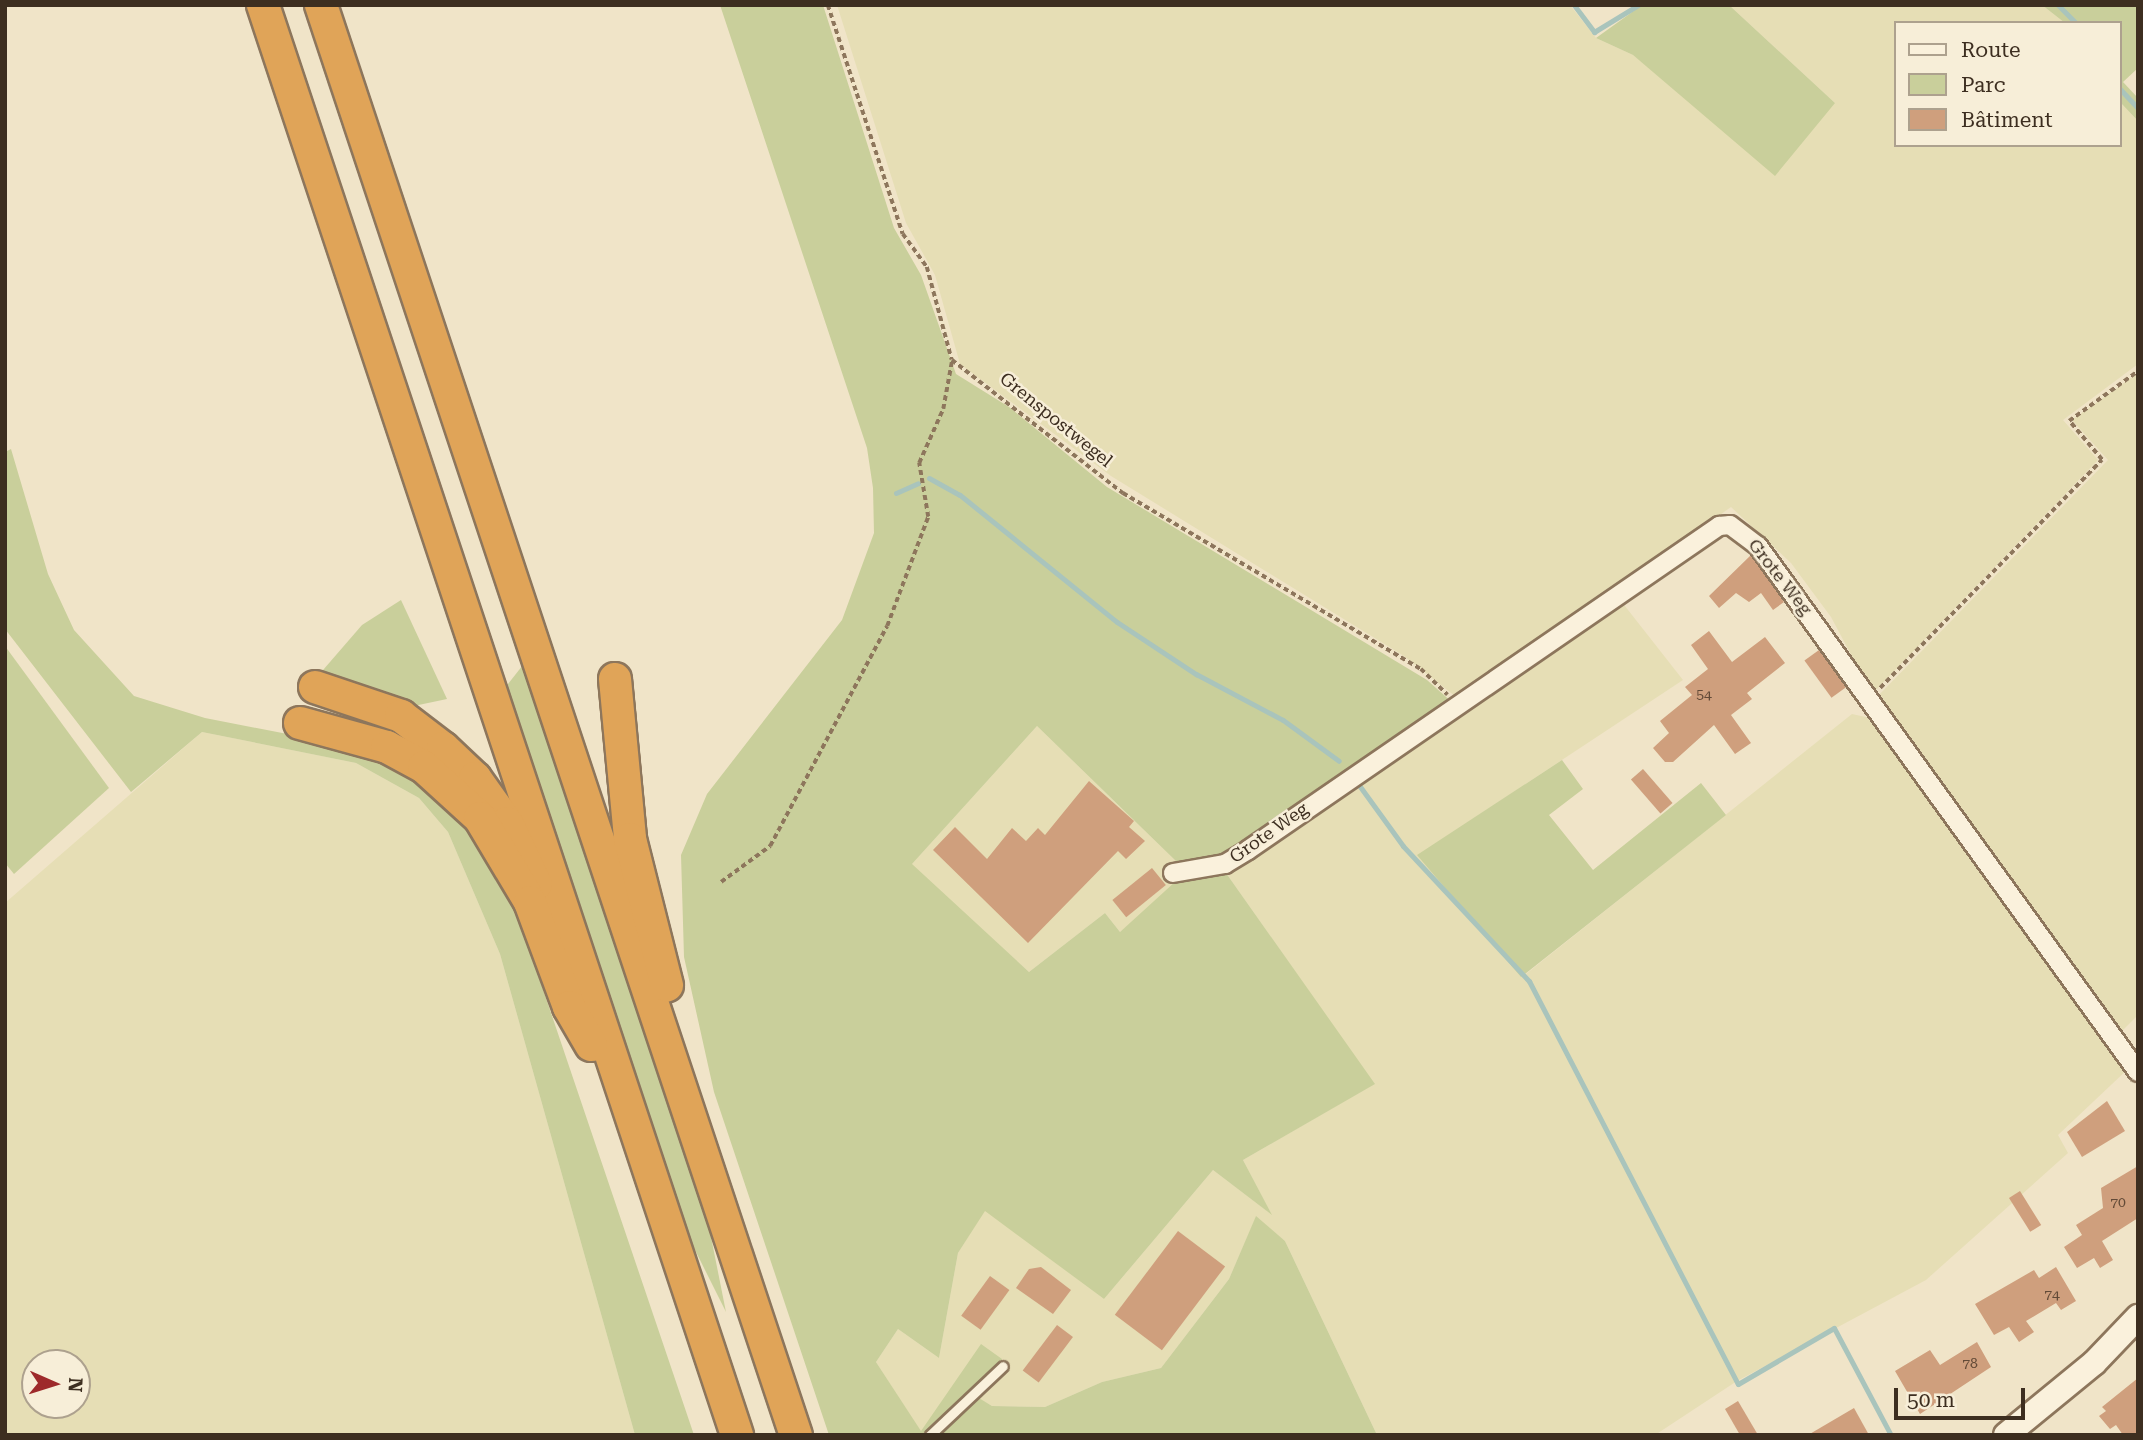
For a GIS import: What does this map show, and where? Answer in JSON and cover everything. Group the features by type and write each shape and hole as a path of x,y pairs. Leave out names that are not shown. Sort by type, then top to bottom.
{"highway":[{"path":"263,5 737,1435"},
{"path":"321,5 796,1435"},
{"path":"615,679 630,839 668,989 688,1107"},
{"path":"315,687 401,716 475,778 507,823 536,885 591,1045"},
{"path":"300,723 387,747 424,767 480,818 530,902 569,1007 591,1045 615,1071"}],"main road":[{"path":"2006,1435 2094,1363 2138,1317"}],"street":[{"name":"Grote Weg","path":"1173,873 1225,864 1248,850 1718,526 1730,524 1758,545 2138,1072"}],"lane":[{"path":"930,1435 1003,1366"}],"path":[{"path":"721,882 770,846 887,626 928,517 919,463 943,409 952,360 927,267 903,234 828,5"},
{"name":"Grenspostwegel","path":"952,360 1123,493 1421,669 1458,705"},
{"path":"1869,700 2102,460 2069,421 2138,371"}],"shaded area":[{"path":"837,5 1570,5 1596,38 1633,55 1679,92 1835,103 1729,5 2042,5 2062,21 1895,21 1895,147 2122,147 2122,104 2138,121 2138,364 2063,420 2098,460 1872,694 1831,617 1791,563 1731,507 1460,700 1404,656 1111,476 960,364 935,275 906,223"},
{"path":"2138,373 2138,1015 2116,1037 1875,699 2108,460 2072,420"},
{"path":"1621,601 1683,680 1418,855 1422,860 1522,977 1852,714 1870,718 2129,1068 2058,1135 2068,1153 1926,1280 1737,1381 1655,1435 1377,1435 1285,1241 1256,1217 1229,1279 1161,1368 1102,1382 1045,1407 992,1406 974,1396 921,1432 876,1362 898,1329 939,1358 958,1253 985,1210 1104,1299 1213,1170 1271,1214 1243,1160 1374,1084 1226,873"},
{"path":"1037,726 1179,864 1174,888 1120,932 1105,913 1029,972 911,865"},
{"path":"202,732 356,763 419,798 448,832 500,954 635,1435 5,1435 5,903"}],"green space":[{"path":"720,5 823,5 894,228 921,275 956,374 1009,407 1107,487 1427,680 1454,704 1231,858 1179,864 1037,726 912,864 1029,972 1105,913 1120,932 1176,881 1226,873 1375,1084 1243,1160 1272,1215 1213,1170 1104,1299 985,1211 958,1253 939,1358 898,1329 876,1362 921,1431 981,1344 1002,1359 974,1395 992,1406 1045,1407 1102,1382 1161,1368 1229,1279 1256,1216 1285,1241 1377,1435 829,1435 714,1092 684,957 681,855 707,794 842,620 874,533 873,488 867,448"},
{"path":"1642,5 1729,5 1835,103 1775,176 1633,55 1596,38"},
{"path":"2042,5 2138,5 2138,68 2123,82 2138,98 2138,121 2122,104 2122,21 2062,21"},
{"path":"11,449 48,574 74,630 134,696 205,718 375,751 408,768 470,826 509,889 694,1435 635,1435 500,954 448,832 419,798 356,763 202,732 131,792 5,629 5,452"},
{"path":"401,600 447,699 409,707 317,677 362,625"},
{"path":"5,646 109,788 14,874 5,863"},
{"path":"530,656 703,1197 726,1312 691,1242 504,689"},
{"path":"1562,760 1583,789 1549,815 1593,870 1701,783 1726,815 1521,977 1417,855"}],"building":[{"path":"1751,555 1784,602 1773,610 1761,593 1749,602 1736,593 1719,608 1709,596"},
{"path":"1709,631 1732,662 1765,637 1785,663 1747,693 1752,699 1731,715 1751,743 1735,754 1714,725 1673,762 1665,762 1653,748 1669,733 1660,721 1692,695 1685,687 1708,669 1691,645"},
{"path":"1819,650 1846,687 1831,698 1804,661"},
{"path":"1643,769 1673,803 1660,813 1631,779"},
{"path":"1089,781 1134,821 1129,827 1145,841 1126,859 1118,851 1028,943 933,850 955,827 987,859 1012,828 1026,841 1038,828 1045,835"},
{"path":"1152,868 1166,885 1126,917 1112,900"},
{"path":"2107,1101 2125,1131 2082,1157 2067,1132"},
{"path":"2138,1166 2138,1218 2102,1241 2113,1260 2100,1268 2094,1258 2077,1268 2064,1247 2082,1235 2076,1225 2103,1208 2101,1188"},
{"path":"2020,1191 2041,1225 2030,1232 2009,1198"},
{"path":"1178,1231 1225,1267 1162,1350 1115,1315"},
{"path":"1041,1267 1071,1290 1053,1314 1016,1288 1029,1269"},
{"path":"2056,1267 2076,1301 2061,1310 2056,1303 2026,1321 2034,1332 2019,1342 2009,1327 1994,1335 1975,1304 2034,1270 2039,1278"},
{"path":"990,1276 1009,1290 981,1330 961,1316"},
{"path":"1057,1325 1073,1337 1039,1383 1023,1371"},
{"path":"1977,1342 1991,1367 1920,1414 1895,1371 1930,1350 1940,1365"},
{"path":"2138,1378 2138,1435 2123,1435 2116,1425 2110,1429 2099,1416 2106,1411 2102,1407"},
{"path":"1738,1401 1758,1435 1740,1435 1725,1409"},
{"path":"1854,1408 1869,1435 1808,1435"}],"waterway":[{"path":"1574,5 1594,32 1638,5"},
{"path":"2058,5 2074,21"},
{"path":"2122,91 2138,108"},
{"path":"929,478 960,495 1117,622 1196,674 1283,720 1339,761"},
{"path":"896,493 918,483"},
{"path":"1356,781 1403,846 1529,981 1738,1384 1834,1328 1891,1435"}]}
